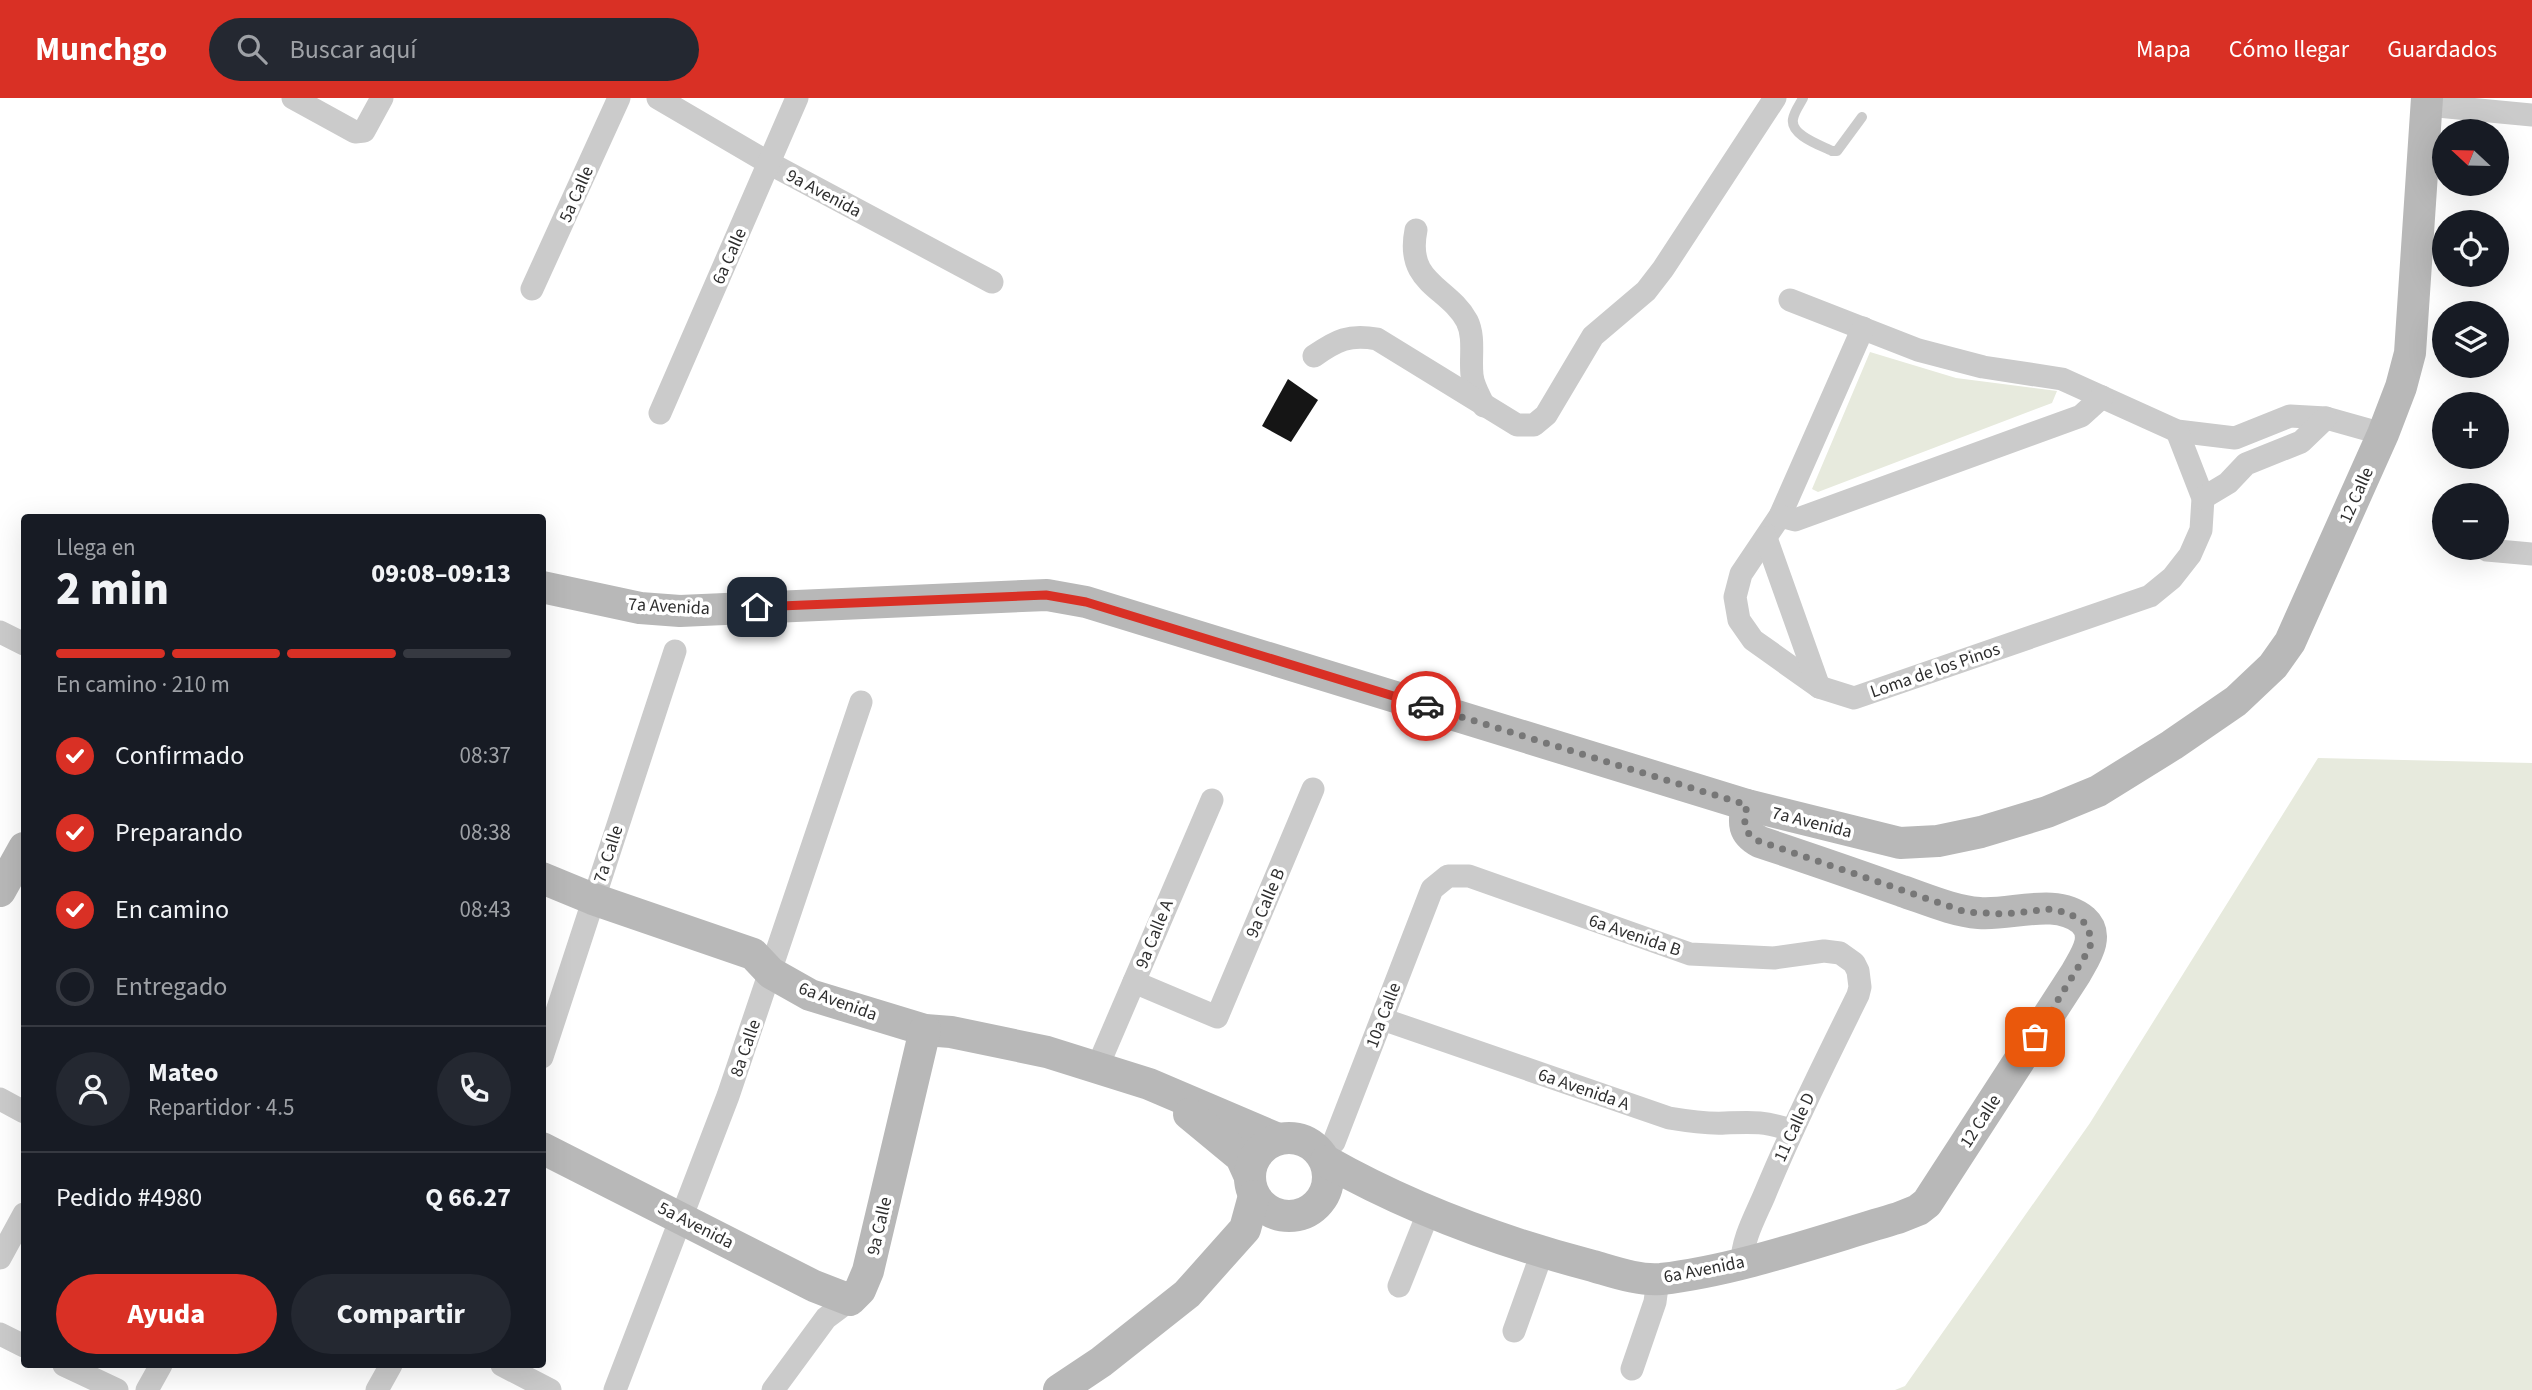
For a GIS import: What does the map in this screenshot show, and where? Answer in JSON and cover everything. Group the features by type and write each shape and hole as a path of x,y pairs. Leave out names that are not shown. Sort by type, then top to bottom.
{"street":[{"path":"293,98 355,132 364,131 382,98"},
{"name":"5a Calle","path":"532,289 619,98"},
{"name":"9a Avenida","path":"658,98 769,163 992,282"},
{"name":"6a Calle","path":"660,413 797,98"},
{"path":"1314,355 1336,341 1359,336 1377,339 1517,425 1534,425 1546,415 1593,337 1646,291 1663,269 1775,98"},
{"path":"2439,102 2532,115"},
{"name":"12 Calle","path":"2098,791 2220,713 2273,666 2290,642 2384,434 2401,387 2410,353 2439,102"},
{"path":"1416,230 1416,263 1434,289 1454,305 1467,321 1471,333 1472,379 1484,406"},
{"path":"1790,300 1918,350 1983,367 2062,379 2177,430 2235,438 2290,416 2326,418 2384,434"},
{"name":"Loma de los Pinos","path":"1863,328 1780,516 1741,573 1737,585 1735,609 1753,640 1819,687 1854,698 2150,596 2172,578 2190,555 2201,530 2203,498 2177,430"},
{"path":"1780,516 1795,520 2081,416 2102,397"},
{"path":"2203,498 2228,483 2246,464 2301,442 2326,418"},
{"path":"2235,438 2246,464"},
{"path":"1766,538 1819,687"},
{"path":"2509,552 2532,554"},
{"name":"7a Avenida","path":"546,588 640,608 680,611 1046,595 1086,602 1747,805 1891,841 1917,843 1981,832 2047,812 2098,791"},
{"path":"0,632 21,642"},
{"name":"7a Calle","path":"546,1045 675,651"},
{"name":"8a Calle","path":"615,1390 728,1096 861,702"},
{"name":"9a Calle B","path":"1134,982 1217,1017 1313,789"},
{"name":"9a Calle A","path":"1097,1068 1212,800"},
{"name":"12 Calle","path":"1747,805 1745,826 1750,836 1760,842 1966,912 1996,914 2060,910 2082,920 2089,931 2090,948 2076,973 1927,1203"},
{"name":"6a Avenida B","path":"1432,889 1448,876 1469,876 1690,954 1774,958 1832,951 1848,958 1858,971 1858,995"},
{"name":"6a Avenida","path":"546,880 593,899 753,954 771,973 810,995 925,1031 951,1032 1047,1052 1149,1084 1278,1139"},
{"name":"10a Calle","path":"1330,1151 1432,889"},
{"name":"11 Calle D","path":"1742,1263 1742,1251 1791,1130 1858,995"},
{"name":"6a Avenida A","path":"1382,1019 1669,1118 1696,1123 1769,1123 1791,1130"},
{"name":"9a Calle","path":"773,1390 827,1318 860,1290 868,1271 925,1031"},
{"name":"6a Avenida","path":"1149,1084 1229,1144 1241,1157 1252,1186"},
{"path":"0,1099 21,1110"},
{"path":"1059,1390 1101,1362 1187,1294 1245,1229 1252,1186 1252,1164 1257,1153 1267,1144 1278,1139 1301,1138 1320,1151 1330,1151 1328,1186 1323,1197 1305,1213 1282,1216 1261,1205 1252,1186"},
{"name":"5a Avenida","path":"546,1150 814,1286 850,1300"},
{"name":"6a Avenida","path":"1330,1151 1415,1205"},
{"name":"6a Avenida","path":"1323,1197 1346,1192 1415,1205 1542,1253 1634,1276 1658,1279 1742,1263 1898,1218 1927,1203"},
{"path":"1399,1286 1415,1205"},
{"path":"1187,1294 1210,1286 1236,1268 1282,1216"},
{"path":"0,1258 21,1220"},
{"path":"1514,1331 1542,1253"},
{"path":"1632,1369 1655,1302 1658,1279"},
{"path":"0,1334 21,1344"},
{"path":"70,1368 117,1390"},
{"path":"147,1390 159,1368"},
{"path":"377,1390 389,1368"},
{"path":"508,1368 550,1390"}],"lane":[{"path":"1803,98 1793,118 1793,126 1798,133 1832,151 1843,146 1862,117"}],"shaded area":[{"path":"1870,352 1956,378 2057,391 2052,403 1818,492 1812,489"},
{"path":"2318,758 2532,763 2532,1390 1895,1390 1905,1386 2090,1123"}],"building":[{"path":"1288,379 1318,400 1291,442 1262,426"}],"way so far":[{"path":"1426,706 1747,805 1744,818 1746,831 1756,840 1935,902 1966,912 2004,914 2051,909 2076,916 2088,928 2090,948 2035,1037"}],"route":[{"path":"757,607 1046,595 1086,602 1426,706"}]}
